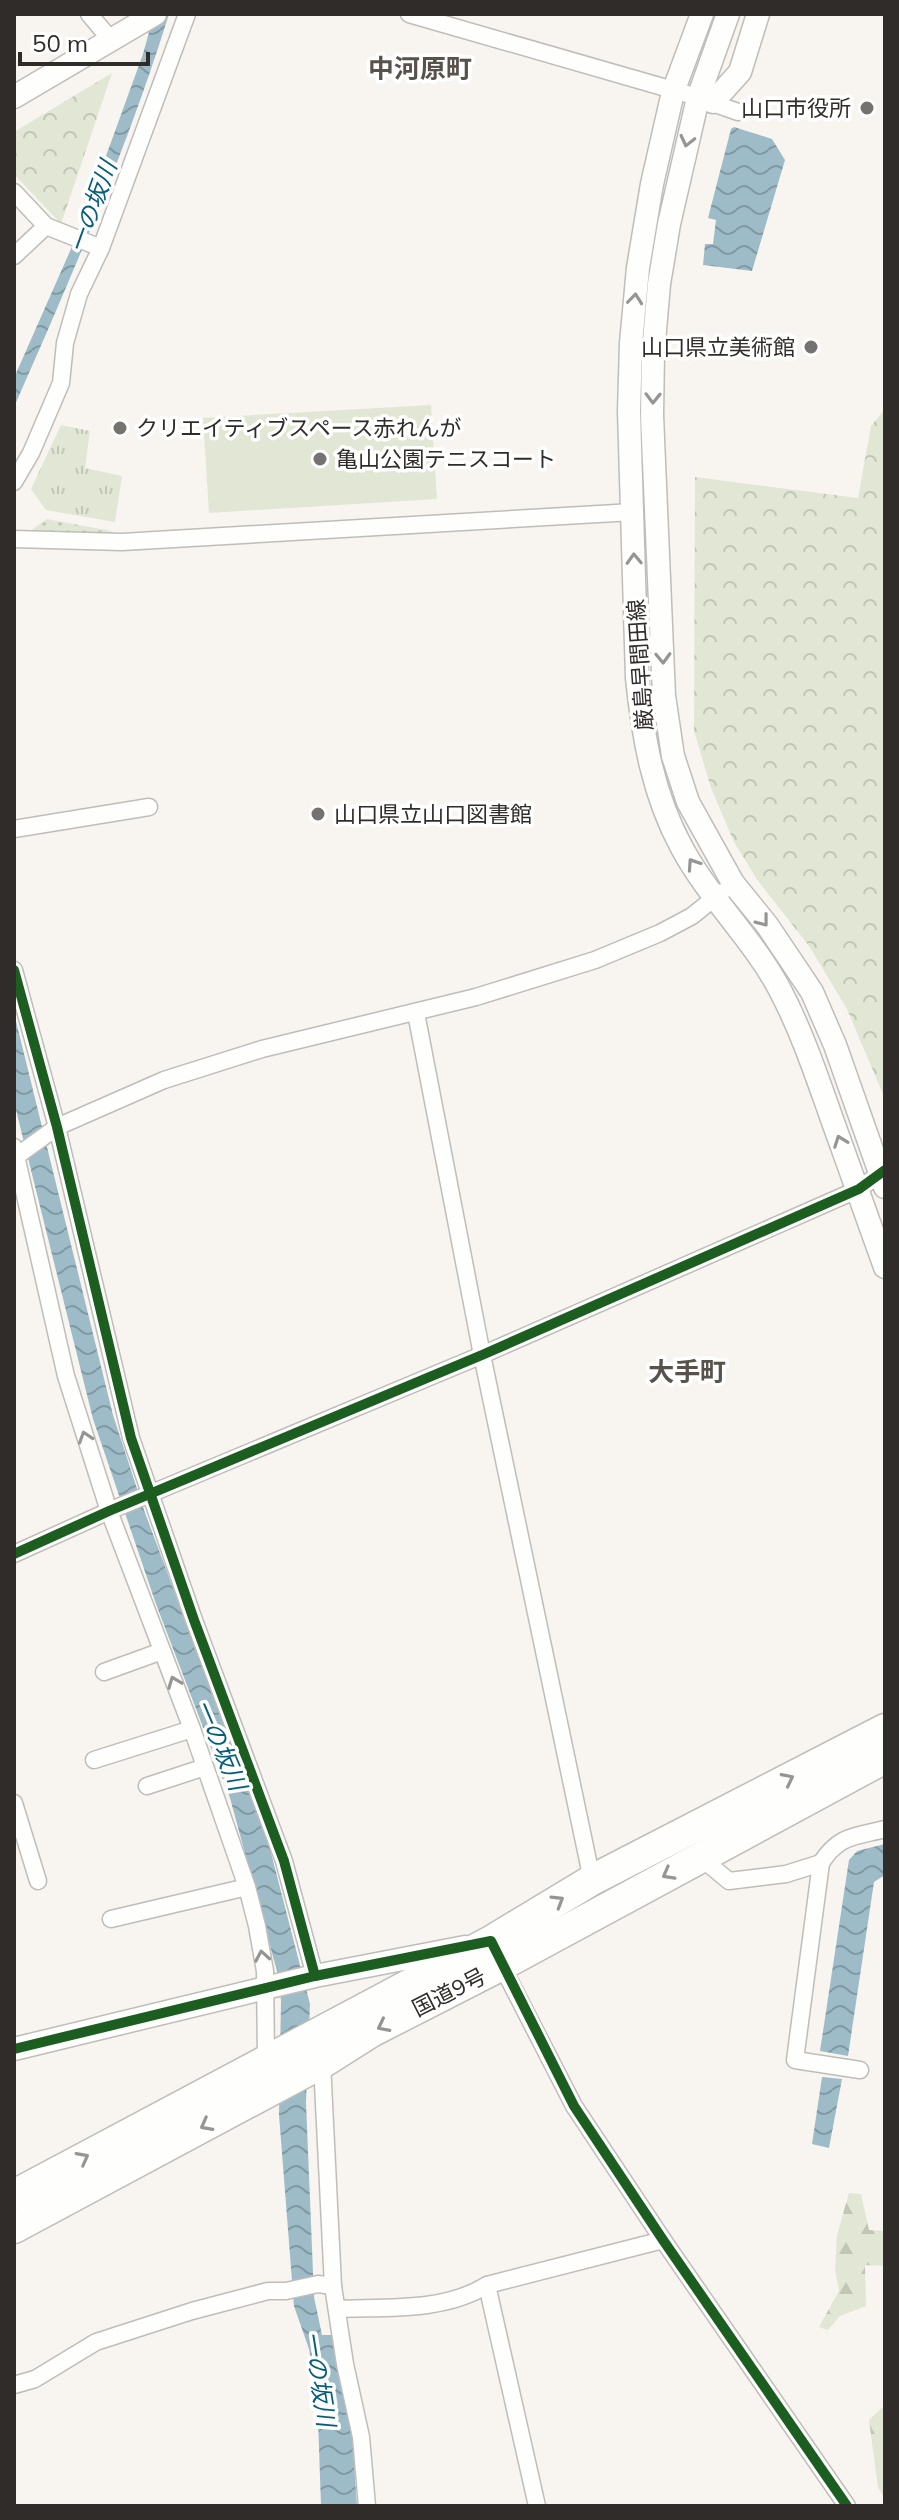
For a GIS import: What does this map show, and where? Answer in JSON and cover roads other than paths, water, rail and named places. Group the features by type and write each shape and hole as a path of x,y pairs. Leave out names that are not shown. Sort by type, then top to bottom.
{"highway":[{"name":"国道9号","path":"497,1953 592,1880 885,1729"},
{"name":"国道9号","path":"14,2195 272,2069 318,2054 497,1953 700,1857 885,1758"},
{"name":"国道9号","path":"14,2228 272,2069"}],"main road":[{"name":"厳島早間田線","path":"702,14 673,92 648,212 631,343 629,411 641,722 650,767 682,848 778,986 807,1046 885,1267"},
{"name":"厳島早間田線","path":"728,14 669,224 659,284 652,415 664,696 673,756 688,802 733,883 767,925 812,992 835,1045 883,1177"},
{"path":"706,100 740,72 758,14"},
{"path":"14,97 152,16"},
{"path":"14,2049 312,1977 497,1953"}],"street":[{"path":"89,14 111,40"},
{"path":"14,482 31,453 61,383 65,343 76,307 187,14"},
{"path":"409,14 738,112"},
{"path":"14,192 46,226 98,247"},
{"path":"14,256 46,226"},
{"path":"14,539 122,542 633,512"},
{"path":"14,829 149,807"},
{"path":"272,2069 270,1987 247,1887 66,1376 17,1154 54,1130 164,1080 262,1049 476,997 629,947 692,916 733,883"},
{"path":"14,970 145,1496 284,1861 312,1977"},
{"path":"416,1013 482,1355 592,1880"},
{"path":"14,1554 482,1355 883,1177"},
{"path":"104,1672 162,1651"},
{"path":"94,1760 192,1729"},
{"path":"147,1786 205,1767"},
{"path":"14,1803 38,1881"},
{"path":"860,2070 795,2060 821,1863 832,1847 845,1839 885,1829"},
{"path":"700,1857 729,1881 786,1874 821,1863"},
{"path":"111,1919 247,1887"},
{"path":"497,1953 574,2106 847,2506"},
{"path":"318,2054 326,2285 337,2309 361,2437 367,2506"},
{"path":"337,2309 426,2305 474,2293 487,2285 663,2240"},
{"path":"14,2385 35,2379 96,2342 253,2295 326,2285"},
{"path":"487,2285 537,2506"}],"water":[{"name":"一の坂川","path":"154,14 169,14 153,64 117,164 14,407 14,378 78,233 143,54"},
{"path":"734,127 772,139 785,160 752,271 703,265 705,244 713,244 716,220 708,218"},
{"name":"一の坂川","path":"14,1013 113,1415 144,1510 269,1845 310,2004 306,2102 314,2297 322,2335 333,2335 352,2433 357,2506 321,2506 317,2389 309,2349 294,2306 279,2115 281,2001 278,1975 230,1798 156,1604 93,1419 14,1102"},
{"path":"885,1844 885,1875 874,1882 848,2056 820,2051 849,1860 857,1851"},
{"path":"822,2077 842,2079 829,2148 812,2144"}],"place":[{"name":"山口市役所","path":"867,108"},
{"name":"山口県立美術館","path":"811,347"},
{"name":"クリエイティブスペース赤れんが","path":"120,428"},
{"name":"亀山公園テニスコート","path":"320,459"},
{"name":"山口県立山口図書館","path":"318,814"}],"district":[{"name":"中河原町","path":"420,69"},
{"name":"大手町","path":"687,1372"}]}
